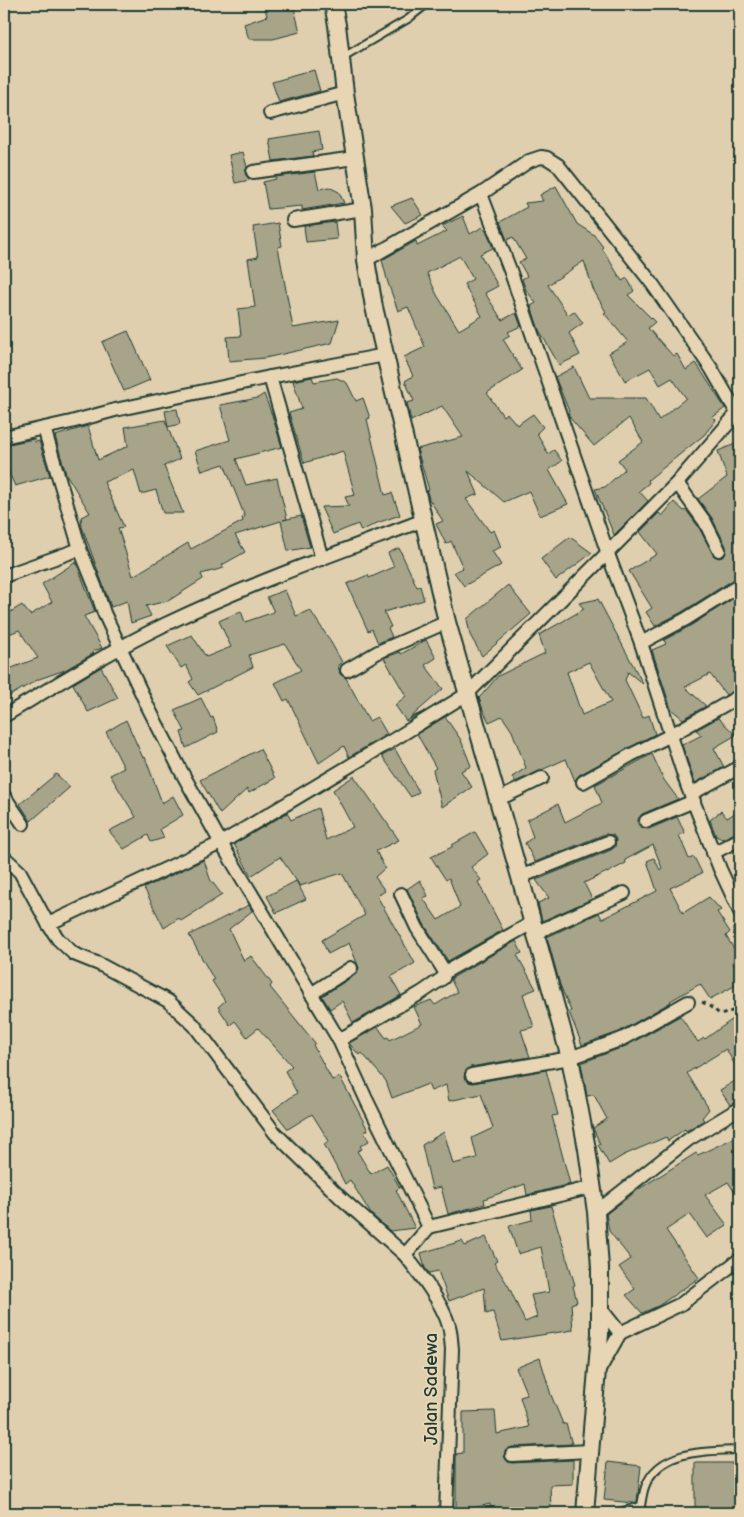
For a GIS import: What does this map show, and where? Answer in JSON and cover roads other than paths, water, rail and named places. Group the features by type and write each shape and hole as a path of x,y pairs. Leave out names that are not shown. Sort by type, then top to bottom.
{"street":[{"path":"333,4 363,209 366,260 385,355 447,622 499,799 570,1058 594,1187 601,1309 598,1372 589,1451 585,1513"},
{"path":"270,113 345,93"},
{"path":"253,172 356,158"},
{"path":"48,924 221,843 467,694 608,554 740,414 711,368 650,282 558,165 547,158 536,158 512,171 481,194 366,260"},
{"path":"481,194 510,270 608,554 641,643 687,785 713,853 740,911"},
{"path":"293,220 363,209"},
{"path":"4,437 115,410 385,355"},
{"path":"270,377 322,559"},
{"path":"44,428 80,549 96,586 104,613 149,709 221,843 339,1040 366,1101 429,1227"},
{"path":"676,483 705,522 719,550"},
{"path":"4,716 120,647 177,620 322,559 424,520"},
{"path":"4,576 80,549"},
{"path":"641,643 686,619 740,585"},
{"path":"347,670 378,652 447,622"},
{"path":"583,782 740,696"},
{"path":"646,821 693,797 740,767"},
{"path":"499,799 542,778"},
{"path":"4,796 23,824"},
{"path":"713,853 740,839"},
{"path":"520,877 608,842"},
{"name":"Jalan Sadewa","path":"4,857 20,872 48,924 58,938 74,954 99,964 168,1001 194,1025 275,1133 340,1198 405,1255 416,1269 439,1304 451,1334 446,1513"},
{"path":"339,1040 421,993 443,978 445,972 534,928 624,893"},
{"path":"400,894 417,928 445,972"},
{"path":"311,994 351,968"},
{"path":"472,1075 570,1058 622,1039 688,1002"},
{"path":"596,1212 689,1139 740,1108"},
{"path":"405,1255 429,1227 594,1187"},
{"path":"598,1372 620,1333 681,1304 740,1259"},
{"path":"601,1309 620,1333"},
{"path":"512,1455 589,1451"}],"lane":[{"path":"342,57 408,19 427,4"},
{"path":"643,1513 641,1506 645,1487 651,1476 660,1466 674,1458 713,1451 740,1450"},
{"path":"615,1513 641,1506"}]}
